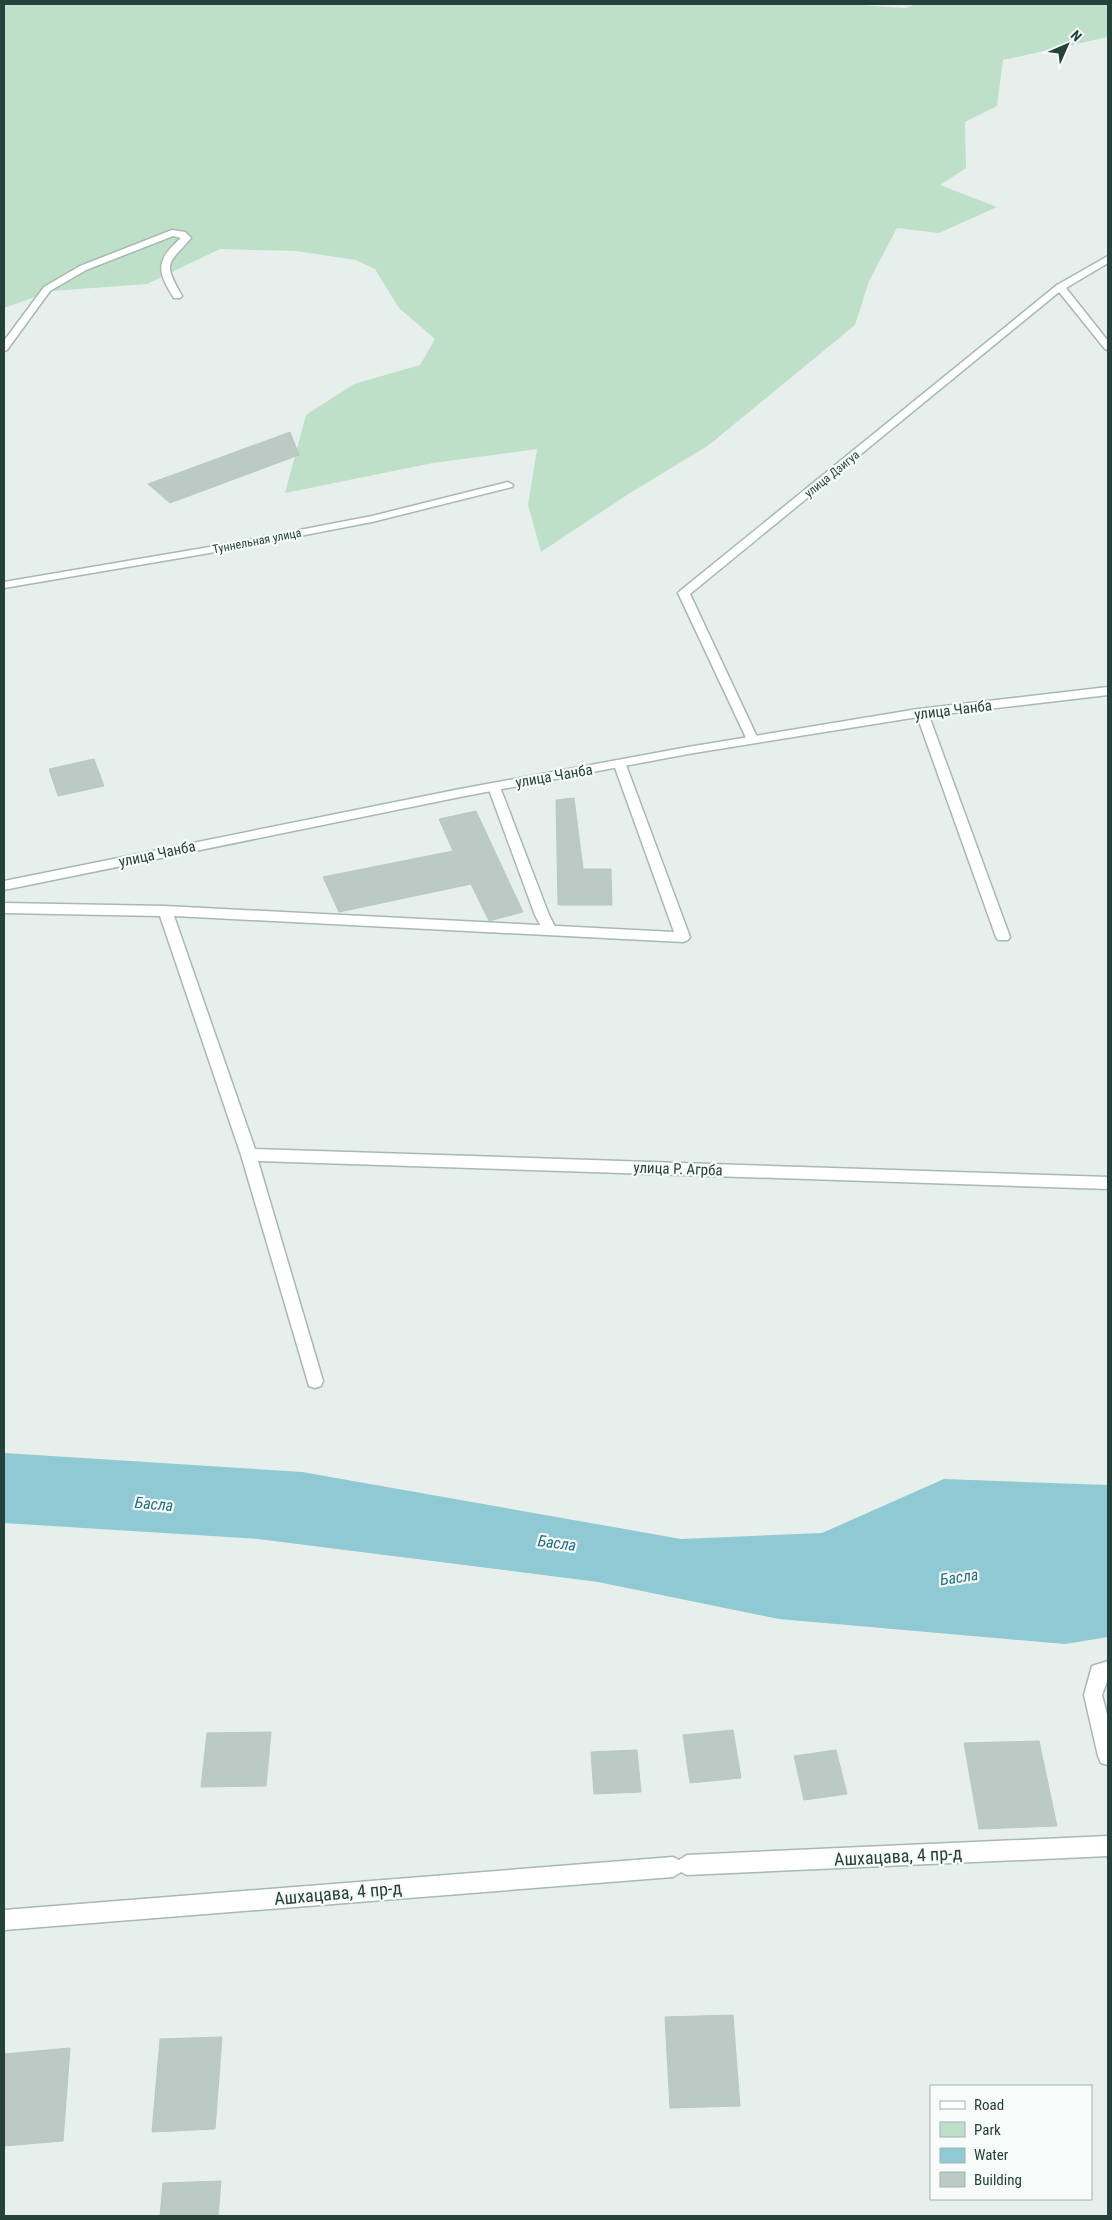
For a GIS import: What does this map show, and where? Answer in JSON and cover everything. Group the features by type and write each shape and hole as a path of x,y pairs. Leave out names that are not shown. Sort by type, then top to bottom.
{"street":[{"path":"4,348 47,289 83,268 172,233 182,234 186,238 165,261 163,272 177,296"},
{"name":"улица Дзигуа","path":"752,739 684,594 1060,287 1108,259"},
{"path":"1060,287 1108,347"},
{"name":"Туннельная улица","path":"4,585 372,520 508,485"},
{"name":"улица Чанба","path":"4,886 494,787 752,739 922,713 1108,691"},
{"path":"922,713 1004,937"},
{"path":"4,908 165,912 682,937 620,765"},
{"path":"494,787 542,915 550,931"},
{"path":"165,912 248,1155 315,1381"},
{"name":"улица Р. Агрба","path":"248,1155 1108,1183"},
{"path":"1104,1671 1093,1695 1108,1756"},
{"name":"Ашхацава, 4 пр-д","path":"4,1920 680,1866 1108,1846"}],"green space":[{"path":"4,4 845,4 905,8 917,4 1108,4 1108,37 1003,60 997,106 965,122 966,168 940,185 997,207 939,233 897,228 869,281 855,325 709,445 630,493 541,552 528,505 537,449 433,463 285,493 306,415 354,384 420,365 435,339 399,308 375,269 356,260 296,251 220,249 147,284 52,291 4,308"}],"water":[{"name":"Басла","path":"4,1453 302,1472 681,1539 822,1533 944,1479 1108,1485 1108,1637 1065,1644 779,1619 598,1582 258,1539 4,1523"}],"building":[{"path":"290,432 299,455 170,503 148,484"},
{"path":"94,759 104,786 58,796 49,769"},
{"path":"574,798 583,869 611,869 612,905 558,905 556,800"},
{"path":"476,811 523,912 489,921 471,884 339,912 323,877 453,851 439,819"},
{"path":"733,1730 741,1778 690,1783 683,1735"},
{"path":"271,1732 266,1786 201,1787 207,1733"},
{"path":"1039,1741 1057,1826 979,1829 964,1743"},
{"path":"637,1750 641,1792 594,1794 591,1752"},
{"path":"836,1750 847,1794 804,1800 794,1756"},
{"path":"733,2015 740,2106 670,2108 665,2017"},
{"path":"222,2037 215,2129 152,2132 160,2039"},
{"path":"70,2048 63,2141 4,2146 4,2054"},
{"path":"221,2181 218,2216 160,2216 163,2183"}]}
